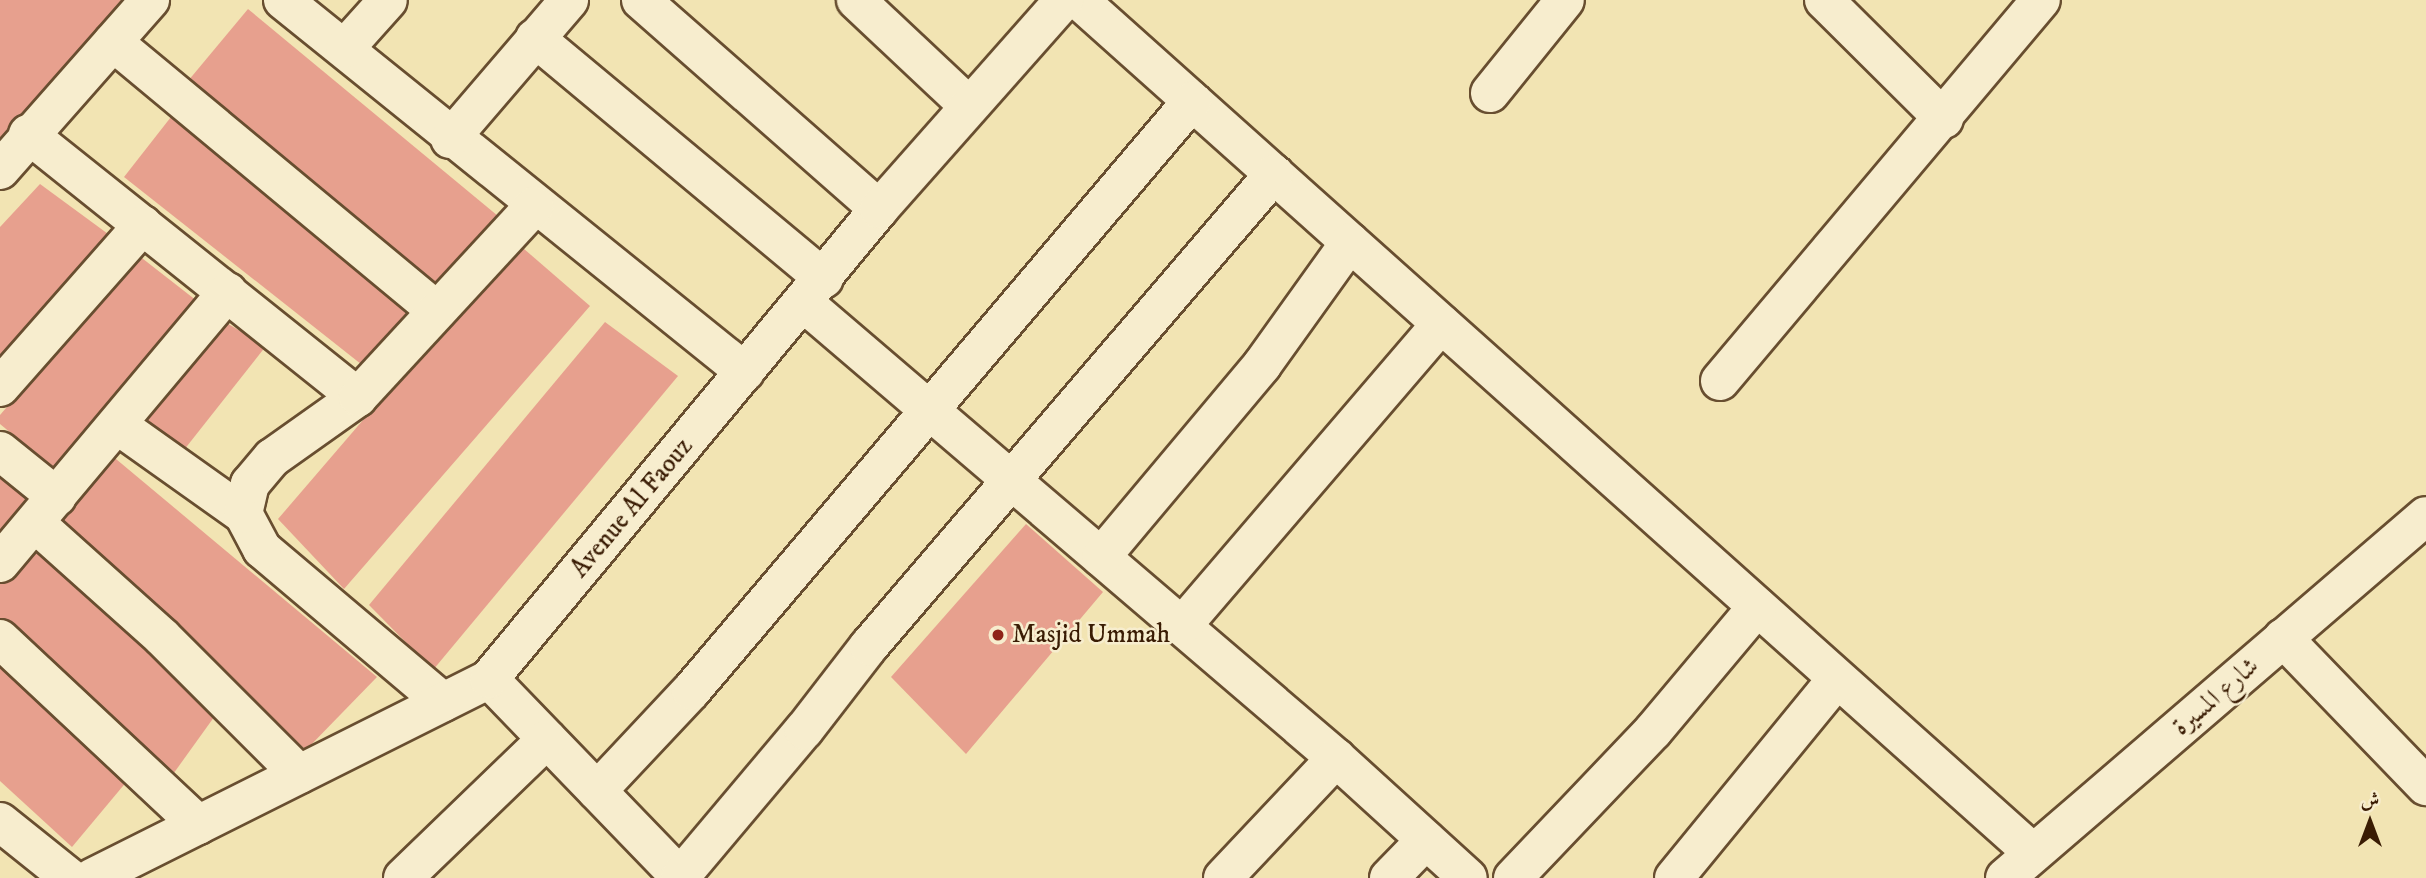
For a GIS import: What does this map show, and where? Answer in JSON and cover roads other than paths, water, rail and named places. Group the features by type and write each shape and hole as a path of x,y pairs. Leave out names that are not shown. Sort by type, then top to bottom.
{"street":[{"path":"0,170 150,0"},
{"path":"283,0 345,48 450,139 745,372"},
{"path":"345,48 388,0"},
{"path":"450,139 569,0"},
{"path":"640,0 879,209"},
{"path":"856,0 969,106"},
{"name":"Avenue Al Faouz","path":"92,878 489,679 814,291 879,209 1064,0"},
{"path":"1079,0 1837,679 2019,866"},
{"path":"1490,93 1565,0"},
{"path":"1824,0 1944,120"},
{"path":"1720,380 1944,120 2036,2"},
{"path":"535,38 814,291 929,408 1336,758 1468,878"},
{"path":"113,41 437,311"},
{"path":"597,791 691,691 1192,101"},
{"path":"29,134 358,397"},
{"path":"489,679 680,877 1012,480 1274,174"},
{"path":"243,514 250,484 272,458 358,397 534,206"},
{"path":"0,387 143,225"},
{"path":"1101,557 1262,365 1350,242"},
{"path":"0,563 119,426 227,292"},
{"path":"1182,626 1441,324"},
{"path":"119,426 243,514 262,549 443,702"},
{"path":"0,451 46,510 162,638 299,774"},
{"name":"شارع المسيرة","path":"2019,866 2426,516"},
{"path":"1513,878 1653,731 1758,607"},
{"path":"2283,638 2426,786"},
{"path":"0,639 199,825"},
{"path":"1674,878 1837,679"},
{"path":"403,878 547,739"},
{"path":"1223,878 1336,758"},
{"path":"0,822 70,878"},
{"path":"1389,878 1426,840"}],"place":[{"name":"Masjid Ummah","path":"998,635"}]}
